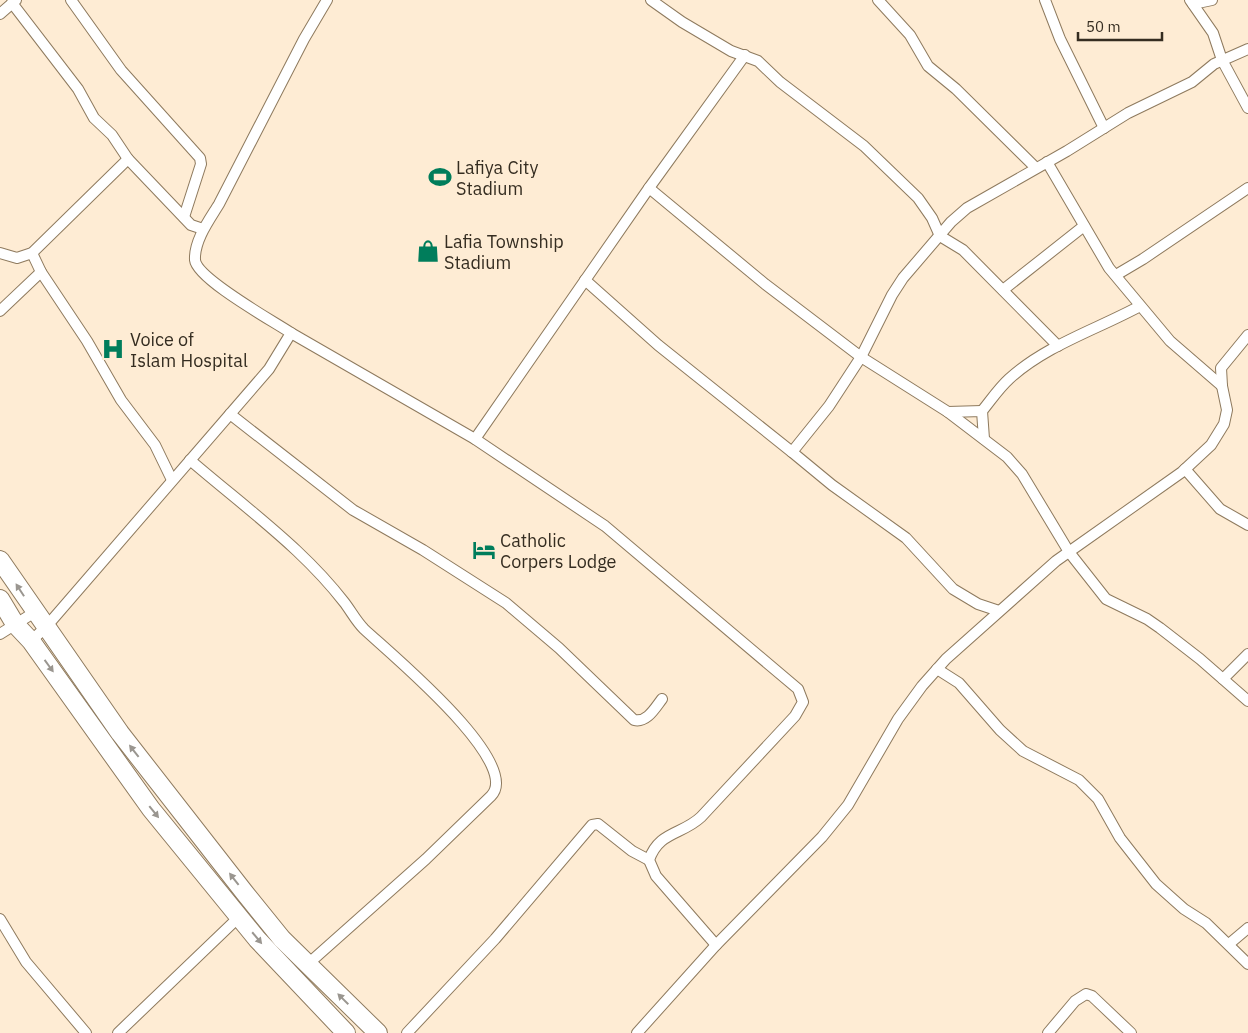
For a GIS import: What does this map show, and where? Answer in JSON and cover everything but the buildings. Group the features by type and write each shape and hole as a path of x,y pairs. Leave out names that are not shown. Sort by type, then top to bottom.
{"highway":[{"path":"0,560 120,733 182,814 282,939 378,1033"},
{"path":"0,599 15,624 31,641 151,809 257,939 346,1033"}],"street":[{"path":"71,0 121,70 200,158 201,164 184,217"},
{"path":"326,0 204,230 195,254 195,263 210,281 291,333 475,439 605,526 798,689 803,697 801,707 795,716 736,782 695,823 670,834 658,843 648,860"},
{"path":"651,0 662,4 682,22 731,51 758,61 780,82 857,140 918,198 932,218 940,236 963,250 1058,346"},
{"path":"878,0 910,35 928,66 956,89 1036,168"},
{"path":"1046,0 1060,39 1104,128"},
{"path":"1212,0 1192,2 1214,33 1222,60 1248,108"},
{"path":"0,14 14,2 78,89 94,118 112,135 128,159 191,225 204,230"},
{"path":"792,452 830,406 861,357 895,290 914,265 967,208 1153,100 1192,82 1222,60 1248,49"},
{"path":"475,439 649,188 745,55"},
{"path":"0,253 17,258 32,254 128,159"},
{"path":"1047,162 1109,268 1170,341 1222,386"},
{"path":"649,188 765,284 861,357 948,412 1007,457 1022,474 1069,552 1106,599 1147,619 1248,701"},
{"path":"1116,275 1248,188"},
{"path":"1003,290 1084,226"},
{"path":"32,254 41,272 88,341 121,400 155,445 172,480"},
{"path":"0,311 41,272"},
{"path":"585,280 658,345 832,485 906,538 953,589 978,604 999,611"},
{"path":"984,439 982,411 1011,377 1058,346 1140,306"},
{"path":"31,641 46,627 269,369 291,333"},
{"path":"637,1033 716,945 822,837 848,805 898,719 937,669 999,611 1069,552 1185,469 1211,445 1224,424 1227,410 1222,386 1222,364 1248,335"},
{"path":"948,412 982,411"},
{"path":"230,414 353,510 423,550 506,603 559,648 634,720 642,720 648,717 662,699"},
{"path":"190,460 297,551 332,588 364,629 440,698 489,760 498,781 498,786 492,796 426,859 308,964"},
{"path":"1185,469 1220,509 1248,525"},
{"path":"0,634 35,612"},
{"path":"1223,679 1248,654"},
{"path":"937,669 959,684 1000,730 1023,752 1079,780 1098,799 1120,838 1156,884 1184,909 1206,923 1248,964"},
{"path":"407,1033 495,939 592,824 598,824 632,851 648,860 656,876 716,945"},
{"path":"118,1033 240,916"},
{"path":"0,919 26,962 87,1033"},
{"path":"1229,944 1248,928"},
{"path":"1048,1033 1075,1001 1086,994 1092,996 1131,1033"}],"place":[{"name":"Lafiya City Stadium","path":"440,177"},
{"name":"Lafia Township Stadium","path":"428,251"},
{"name":"Voice of Islam Hospital","path":"113,349"},
{"name":"Catholic Corpers Lodge","path":"484,550"}]}
